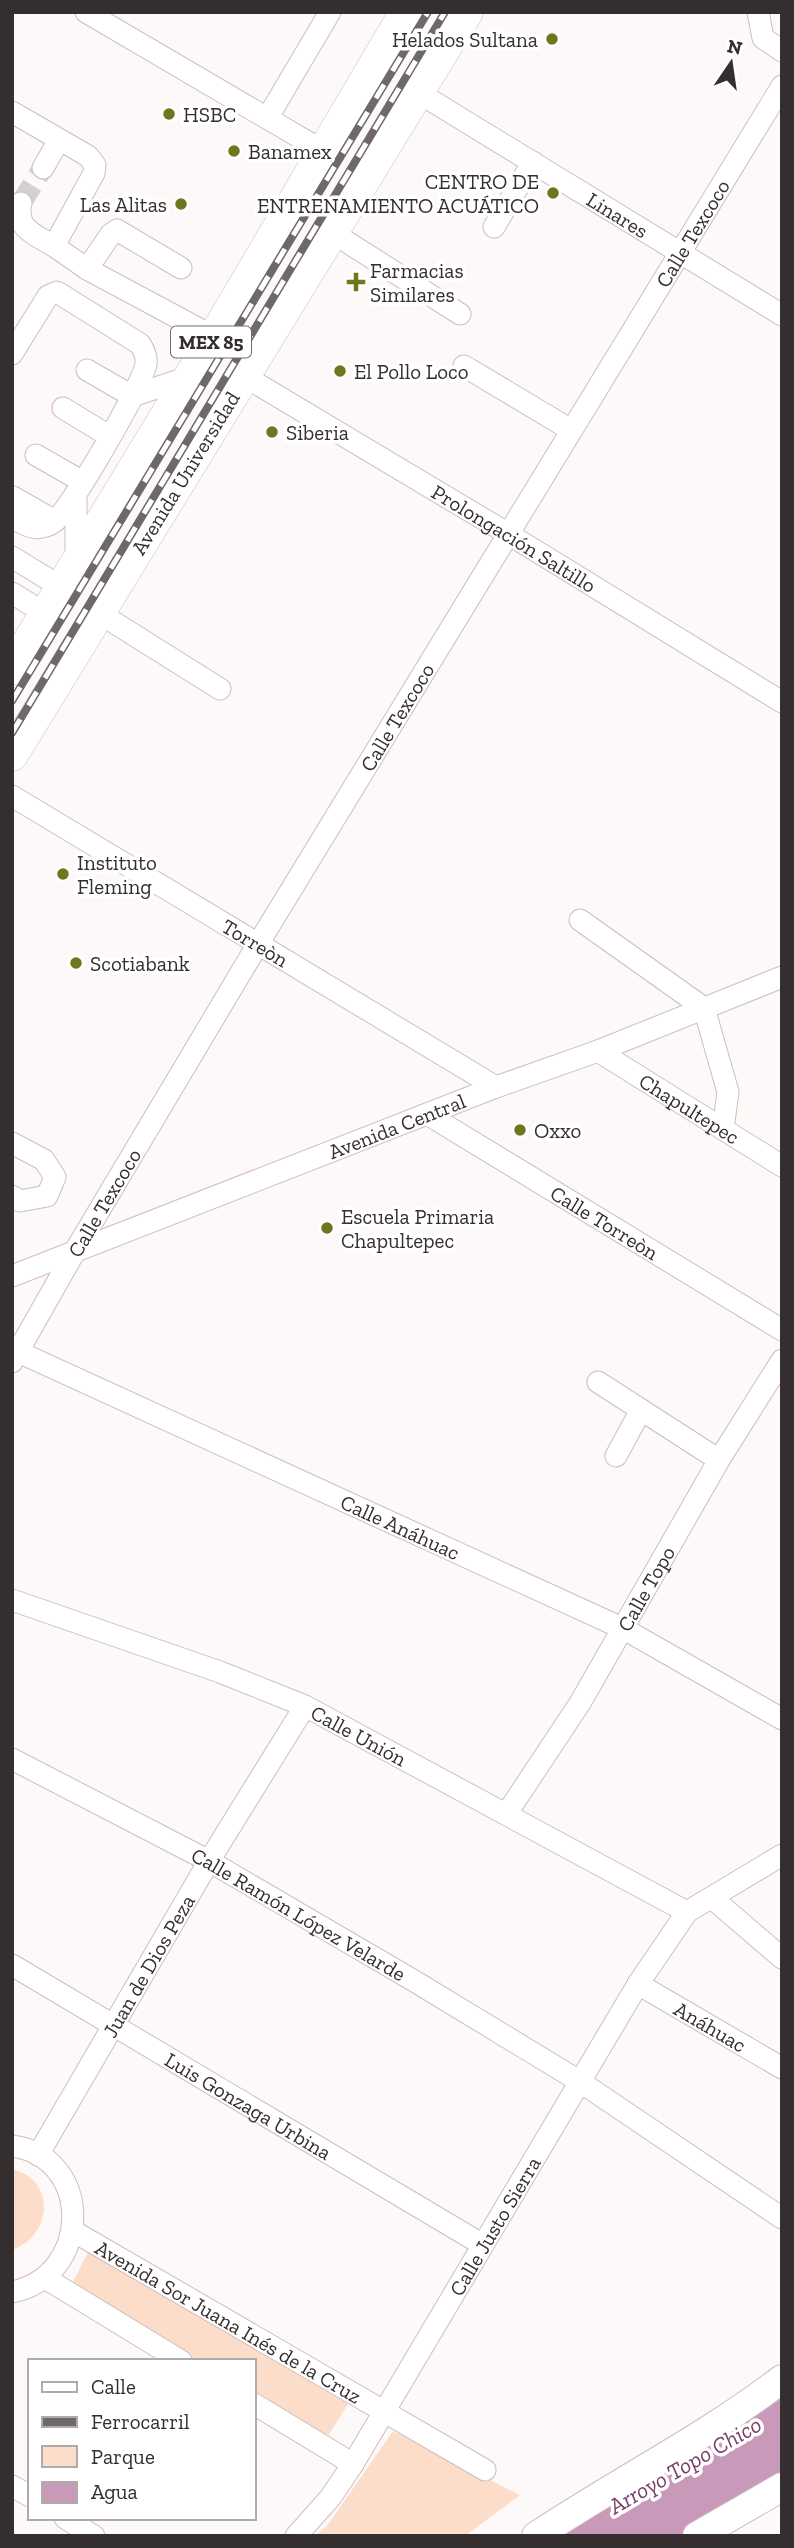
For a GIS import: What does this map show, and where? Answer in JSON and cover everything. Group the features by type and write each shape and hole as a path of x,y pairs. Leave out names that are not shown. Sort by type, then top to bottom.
{"highway":[{"name":"MEX 85","path":"12,669 21,635 61,589 407,12"},
{"name":"Avenida Universidad","path":"12,755 467,12"}],"main road":[{"path":"536,2536 620,2482 691,2441 782,2379"},
{"path":"696,2536 782,2487"}],"street":[{"path":"86,12 323,151"},
{"path":"268,117 330,12"},
{"path":"758,12 763,38 782,51"},
{"name":"Calle Texcoco","path":"14,1354 258,944 782,86"},
{"name":"Linares","path":"418,93 782,315"},
{"path":"12,112 89,156 96,169 54,246"},
{"path":"43,168 59,140"},
{"path":"494,227 533,162"},
{"path":"21,203 18,215 20,221 54,246 87,268 214,337"},
{"path":"87,268 115,230 181,268"},
{"path":"333,233 460,314"},
{"path":"12,354 48,296 57,292 140,344 145,351 146,366 80,488 55,521 40,528 27,526 13,507"},
{"path":"464,366 571,430"},
{"path":"88,370 132,396 189,377"},
{"name":"Prolongación Saltillo","path":"244,376 782,702"},
{"path":"63,408 109,436"},
{"path":"36,454 80,488"},
{"path":"61,589 80,488"},
{"path":"12,557 61,589"},
{"path":"12,593 61,589"},
{"path":"99,613 220,689"},
{"name":"Torreòn","path":"12,796 496,1087"},
{"path":"580,920 704,1008 727,1092 723,1129"},
{"name":"Avenida Central","path":"12,1276 496,1087 598,1051 782,977"},
{"name":"Chapultepec","path":"598,1051 782,1166"},
{"name":"Calle Torreòn","path":"427,1114 782,1330"},
{"path":"12,1143 44,1160 55,1177 47,1196 20,1200 12,1196"},
{"name":"Calle Anáhuac","path":"14,1354 624,1629 782,1719"},
{"name":"Calle Topo","path":"507,1813 624,1629 719,1460 782,1360"},
{"path":"598,1381 719,1460"},
{"path":"616,1456 641,1410"},
{"name":"Calle Unión","path":"12,1600 220,1672 305,1706 687,1912"},
{"name":"Juan de Dios Peza","path":"38,2155 209,1861 305,1706"},
{"name":"Calle Ramón López Velarde","path":"12,1759 209,1861 579,2081 782,2218"},
{"path":"687,1912 782,1855"},
{"path":"712,1898 782,1958"},
{"name":"Calle Justo Sierra","path":"296,2536 330,2498 353,2464 579,2081 638,1984 687,1912"},
{"name":"Luis Gonzaga Urbina","path":"12,1965 483,2245"},
{"name":"Anáhuac","path":"638,1984 782,2068"},
{"path":"12,2146 38,2155 55,2169 68,2188 74,2209 73,2231 64,2257 45,2278 25,2289 12,2292"},
{"name":"Avenida Sor Juana Inés de la Cruz","path":"73,2231 485,2470"},
{"path":"45,2278 178,2359"},
{"path":"256,2405 353,2464"},
{"path":"12,2486 28,2495"},
{"path":"68,2520 94,2536"}],"green space":[{"path":"12,2169 27,2175 37,2184 44,2208 35,2233 12,2250"},
{"path":"88,2252 348,2404 328,2436 256,2394 256,2359 196,2359 71,2286"},
{"path":"393,2431 520,2495 465,2536 315,2536 327,2526"}],"water":[{"name":"Arroyo Topo Chico","path":"782,2379 782,2487 697,2536 536,2536"}],"tunnel":[{"path":"21,203 43,168"}],"railway":[{"path":"12,701 428,12"},
{"path":"12,733 445,12"}],"place":[{"name":"Helados Sultana","path":"552,39"},
{"name":"HSBC","path":"169,114"},
{"name":"Banamex","path":"234,151"},
{"name":"CENTRO DE ENTRENAMIENTO ACUÁTICO","path":"553,193"},
{"name":"Las Alitas","path":"181,204"},
{"name":"Farmacias Similares","path":"356,282"},
{"name":"El Pollo Loco","path":"340,371"},
{"name":"Siberia","path":"272,432"},
{"name":"Instituto Fleming","path":"63,874"},
{"name":"Scotiabank","path":"76,963"},
{"name":"Oxxo","path":"520,1130"},
{"name":"Escuela Primaria Chapultepec","path":"327,1228"}]}
